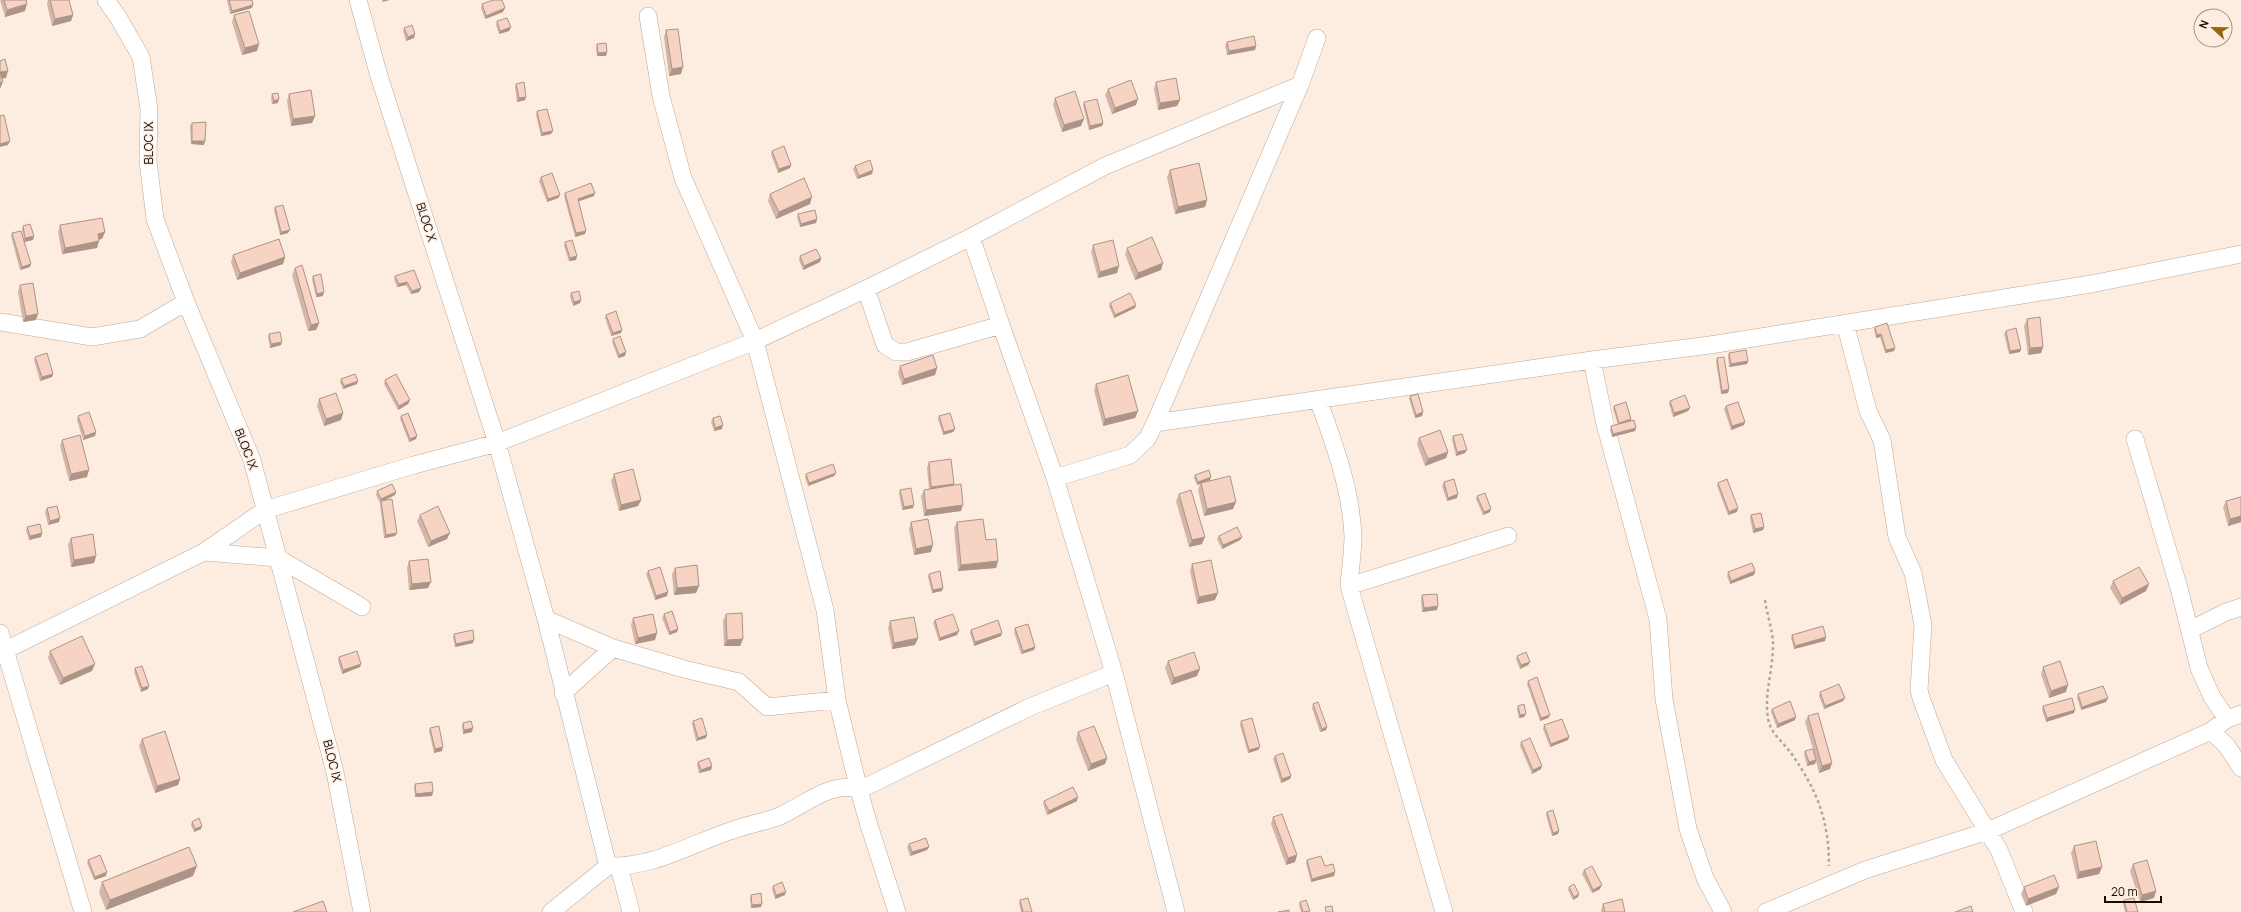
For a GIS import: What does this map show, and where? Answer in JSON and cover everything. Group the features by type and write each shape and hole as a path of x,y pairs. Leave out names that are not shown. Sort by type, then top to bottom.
{"street":[{"name":"BLOC IX","path":"106,0 118,17 141,57 149,109 148,161 155,219 186,302 252,460 336,772 362,912"},
{"name":"BLOC X","path":"358,0 379,76 497,443 546,619 563,693 614,867 631,912"},
{"path":"648,16 661,96 683,178 756,341 825,610 837,700 859,790 897,912"},
{"path":"1055,478 1130,455 1147,439 1300,85 1317,38"},
{"path":"3,652 204,552 265,510 407,467 497,443 756,341 971,238 1105,166 1300,85"},
{"path":"971,238 1000,325 1055,478 1114,673 1176,912"},
{"path":"1155,423 1592,360 1710,345 2091,284 2241,254"},
{"path":"866,289 885,345 896,352 907,352 1000,325"},
{"path":"0,322 92,337 140,329 186,302"},
{"path":"1845,323 1868,411 1882,440 1897,537 1913,573 1923,625 1919,690 1921,698 1944,760 1971,807 1999,850 2024,912"},
{"path":"1592,360 1605,424 1658,619 1664,699 1688,829 1705,878 1723,912"},
{"path":"1318,399 1334,443 1347,492 1353,537 1348,586 1444,912"},
{"path":"1766,912 1865,870 1988,831 2210,731 2234,717 2212,697 2198,668 2190,630 2136,439"},
{"path":"1348,586 1508,536"},
{"path":"204,552 278,558 362,607"},
{"path":"2190,630 2226,612 2241,607"},
{"path":"546,619 612,648 684,669 739,682 767,707 837,700"},
{"path":"0,633 3,652 83,912"},
{"path":"563,693 612,648"},
{"path":"551,912 614,867 640,865 670,855 729,831 780,816 813,798 835,790 848,787 859,790 1030,707 1114,673"},
{"path":"2210,731 2227,746 2241,768"}],"path":[{"path":"1765,600 1773,645 1767,694 1768,719 1775,735 1791,752 1820,802 1829,844 1828,887"}],"building":[{"path":"4,0 26,0 27,4 7,10"},
{"path":"50,0 69,0 73,15 55,19"},
{"path":"229,0 252,0 253,5 232,11"},
{"path":"493,0 502,0 505,8 486,16 482,4"},
{"path":"249,11 259,44 245,48 234,15"},
{"path":"507,18 511,27 500,31 497,21"},
{"path":"412,25 415,34 408,37 404,28"},
{"path":"678,29 683,67 672,69 666,30"},
{"path":"1254,36 1256,46 1229,51 1227,42"},
{"path":"606,43 607,52 598,53 597,44"},
{"path":"5,59 8,71 0,72 0,61"},
{"path":"0,72 3,82 0,83"},
{"path":"1176,78 1180,100 1160,103 1156,82"},
{"path":"1131,80 1138,99 1115,108 1108,89"},
{"path":"524,82 526,97 519,98 516,84"},
{"path":"311,90 315,116 293,119 289,94"},
{"path":"1075,91 1084,119 1064,125 1055,98"},
{"path":"278,93 279,99 274,101 272,94"},
{"path":"1097,99 1103,123 1090,126 1084,102"},
{"path":"547,109 553,131 542,133 537,111"},
{"path":"4,115 10,141 0,144 0,116"},
{"path":"206,122 205,141 192,141 192,123"},
{"path":"784,146 791,165 779,169 772,151"},
{"path":"870,160 873,170 859,176 855,166"},
{"path":"1199,163 1207,200 1178,207 1170,170"},
{"path":"552,173 560,195 548,199 541,177"},
{"path":"804,178 812,197 779,212 770,194"},
{"path":"591,183 595,193 578,199 586,231 576,233 565,193"},
{"path":"283,205 290,230 281,232 275,207"},
{"path":"815,210 817,219 801,224 798,214"},
{"path":"102,218 105,232 98,234 99,241 65,248 60,225"},
{"path":"30,224 34,236 25,238 23,226"},
{"path":"21,231 31,264 22,267 12,233"},
{"path":"1152,237 1163,263 1138,273 1127,248"},
{"path":"279,239 285,257 240,273 233,255"},
{"path":"572,240 577,256 570,258 565,242"},
{"path":"1113,240 1119,266 1100,272 1093,245"},
{"path":"816,249 821,258 804,266 800,256"},
{"path":"302,265 319,323 311,325 295,268"},
{"path":"414,270 421,288 412,291 407,282 399,284 395,276"},
{"path":"321,274 324,292 317,294 313,276"},
{"path":"33,283 38,314 26,316 20,285"},
{"path":"579,291 581,300 574,302 571,293"},
{"path":"1130,293 1136,305 1115,315 1110,303"},
{"path":"616,311 622,330 613,333 606,315"},
{"path":"2040,317 2043,347 2030,348 2027,319"},
{"path":"1887,323 1895,348 1886,350 1881,334 1877,335 1875,327"},
{"path":"2016,328 2021,349 2010,351 2006,331"},
{"path":"280,332 282,342 271,344 269,334"},
{"path":"620,336 626,352 619,355 613,339"},
{"path":"1746,350 1748,361 1731,364 1729,353"},
{"path":"47,353 53,374 42,377 35,357"},
{"path":"933,355 937,368 904,379 900,366"},
{"path":"1724,357 1729,389 1722,391 1717,358"},
{"path":"355,374 358,381 344,386 341,379"},
{"path":"396,374 410,400 399,406 385,380"},
{"path":"1128,375 1138,411 1105,419 1096,384"},
{"path":"336,393 343,413 326,419 319,399"},
{"path":"1418,394 1423,412 1416,415 1410,396"},
{"path":"1685,395 1690,408 1674,413 1670,401"},
{"path":"1626,402 1631,419 1619,423 1614,406"},
{"path":"1738,402 1745,422 1732,426 1726,406"},
{"path":"89,412 96,432 85,436 78,416"},
{"path":"408,413 417,436 410,439 401,416"},
{"path":"950,413 955,429 944,432 939,416"},
{"path":"720,416 723,425 715,428 713,418"},
{"path":"1634,420 1636,428 1613,434 1611,426"},
{"path":"1440,430 1448,452 1428,459 1419,438"},
{"path":"1462,434 1467,450 1457,452 1453,436"},
{"path":"80,435 89,470 71,474 62,440"},
{"path":"951,459 954,484 931,487 929,462"},
{"path":"833,464 836,473 809,483 806,474"},
{"path":"633,469 641,500 621,505 614,474"},
{"path":"1209,470 1211,477 1198,482 1195,475"},
{"path":"1230,476 1236,502 1207,509 1201,483"},
{"path":"1454,479 1458,494 1448,498 1444,482"},
{"path":"1727,479 1738,508 1729,512 1718,483"},
{"path":"392,484 396,492 381,499 377,491"},
{"path":"961,484 963,505 926,510 924,490"},
{"path":"911,488 914,505 904,507 900,490"},
{"path":"1191,490 1205,537 1192,540 1179,494"},
{"path":"1485,493 1491,509 1484,512 1477,496"},
{"path":"2241,497 2241,516 2230,519 2226,501"},
{"path":"392,499 397,533 386,535 381,501"},
{"path":"57,506 60,518 50,521 47,508"},
{"path":"438,506 450,533 431,541 420,515"},
{"path":"1761,513 1764,527 1755,529 1751,515"},
{"path":"928,519 933,545 916,549 911,522"},
{"path":"983,519 986,540 996,539 998,561 961,565 957,522"},
{"path":"40,524 42,533 30,536 27,527"},
{"path":"1237,527 1242,537 1223,545 1219,536"},
{"path":"93,534 96,556 74,560 71,538"},
{"path":"428,559 431,582 412,584 409,561"},
{"path":"1211,560 1218,593 1199,597 1192,564"},
{"path":"1752,563 1755,571 1731,581 1728,572"},
{"path":"697,565 699,586 677,588 675,568"},
{"path":"660,567 668,592 656,596 648,571"},
{"path":"2139,567 2149,584 2122,598 2113,581"},
{"path":"940,571 943,588 933,590 929,574"},
{"path":"1437,594 1438,606 1424,608 1422,595"},
{"path":"672,611 678,629 670,632 664,614"},
{"path":"742,613 743,639 727,640 726,614"},
{"path":"653,614 657,633 638,638 633,618"},
{"path":"953,614 959,631 940,638 935,620"},
{"path":"914,617 918,638 894,643 890,621"},
{"path":"998,620 1002,633 975,642 971,630"},
{"path":"1028,624 1035,647 1023,651 1015,628"},
{"path":"1823,626 1826,637 1795,646 1792,635"},
{"path":"473,630 474,640 456,644 454,634"},
{"path":"82,636 95,664 63,678 50,651"},
{"path":"357,651 361,664 343,670 339,657"},
{"path":"1194,652 1200,669 1174,678 1168,661"},
{"path":"1526,652 1530,662 1521,665 1517,656"},
{"path":"2060,661 2068,685 2051,691 2043,667"},
{"path":"142,666 149,686 142,688 135,668"},
{"path":"1537,677 1550,715 1541,718 1528,681"},
{"path":"1839,684 1845,698 1825,706 1820,692"},
{"path":"2103,686 2108,698 2082,707 2078,694"},
{"path":"2072,698 2075,710 2047,718 2043,706"},
{"path":"1790,701 1796,717 1778,724 1772,709"},
{"path":"1318,702 1327,727 1322,729 1313,704"},
{"path":"1524,704 1526,714 1520,715 1518,706"},
{"path":"1818,713 1832,763 1822,766 1808,716"},
{"path":"702,718 707,735 698,738 693,721"},
{"path":"1252,718 1260,747 1249,750 1241,721"},
{"path":"1562,719 1569,737 1551,744 1544,725"},
{"path":"471,721 473,728 464,730 463,723"},
{"path":"439,726 443,747 435,749 430,728"},
{"path":"1094,726 1107,758 1091,764 1078,732"},
{"path":"165,731 180,779 157,786 142,739"},
{"path":"1530,738 1542,766 1533,770 1521,742"},
{"path":"1813,749 1816,760 1809,762 1805,751"},
{"path":"1283,753 1291,776 1282,779 1275,756"},
{"path":"709,758 712,766 701,770 698,762"},
{"path":"432,782 433,792 416,794 415,784"},
{"path":"1073,787 1078,797 1049,811 1044,801"},
{"path":"1553,810 1559,831 1553,833 1547,812"},
{"path":"1282,814 1297,855 1288,858 1273,817"},
{"path":"199,818 202,826 195,829 192,822"},
{"path":"926,838 929,847 912,852 909,844"},
{"path":"2096,841 2102,867 2079,872 2074,846"},
{"path":"189,847 197,866 110,900 102,882"},
{"path":"100,855 107,872 95,877 88,860"},
{"path":"1321,856 1325,866 1333,864 1335,872 1312,879 1307,860"},
{"path":"2147,860 2156,891 2142,895 2133,864"},
{"path":"1592,866 1602,885 1593,890 1584,870"},
{"path":"2054,875 2059,887 2028,899 2024,887"},
{"path":"782,882 786,892 776,895 773,886"},
{"path":"1574,884 1579,894 1574,897 1569,887"},
{"path":"761,893 762,904 752,905 751,895"},
{"path":"1028,898 1032,912 1023,912 1020,900"},
{"path":"2134,898 2138,912 2127,912 2124,900"},
{"path":"1622,899 1625,912 1605,912 1603,904"},
{"path":"1306,900 1310,911 1303,912 1300,902"},
{"path":"323,901 327,912 293,912"},
{"path":"1332,906 1333,912 1326,912 1325,907"},
{"path":"1971,906 1973,912 1955,912"},
{"path":"1289,910 1289,912 1278,912"}]}
